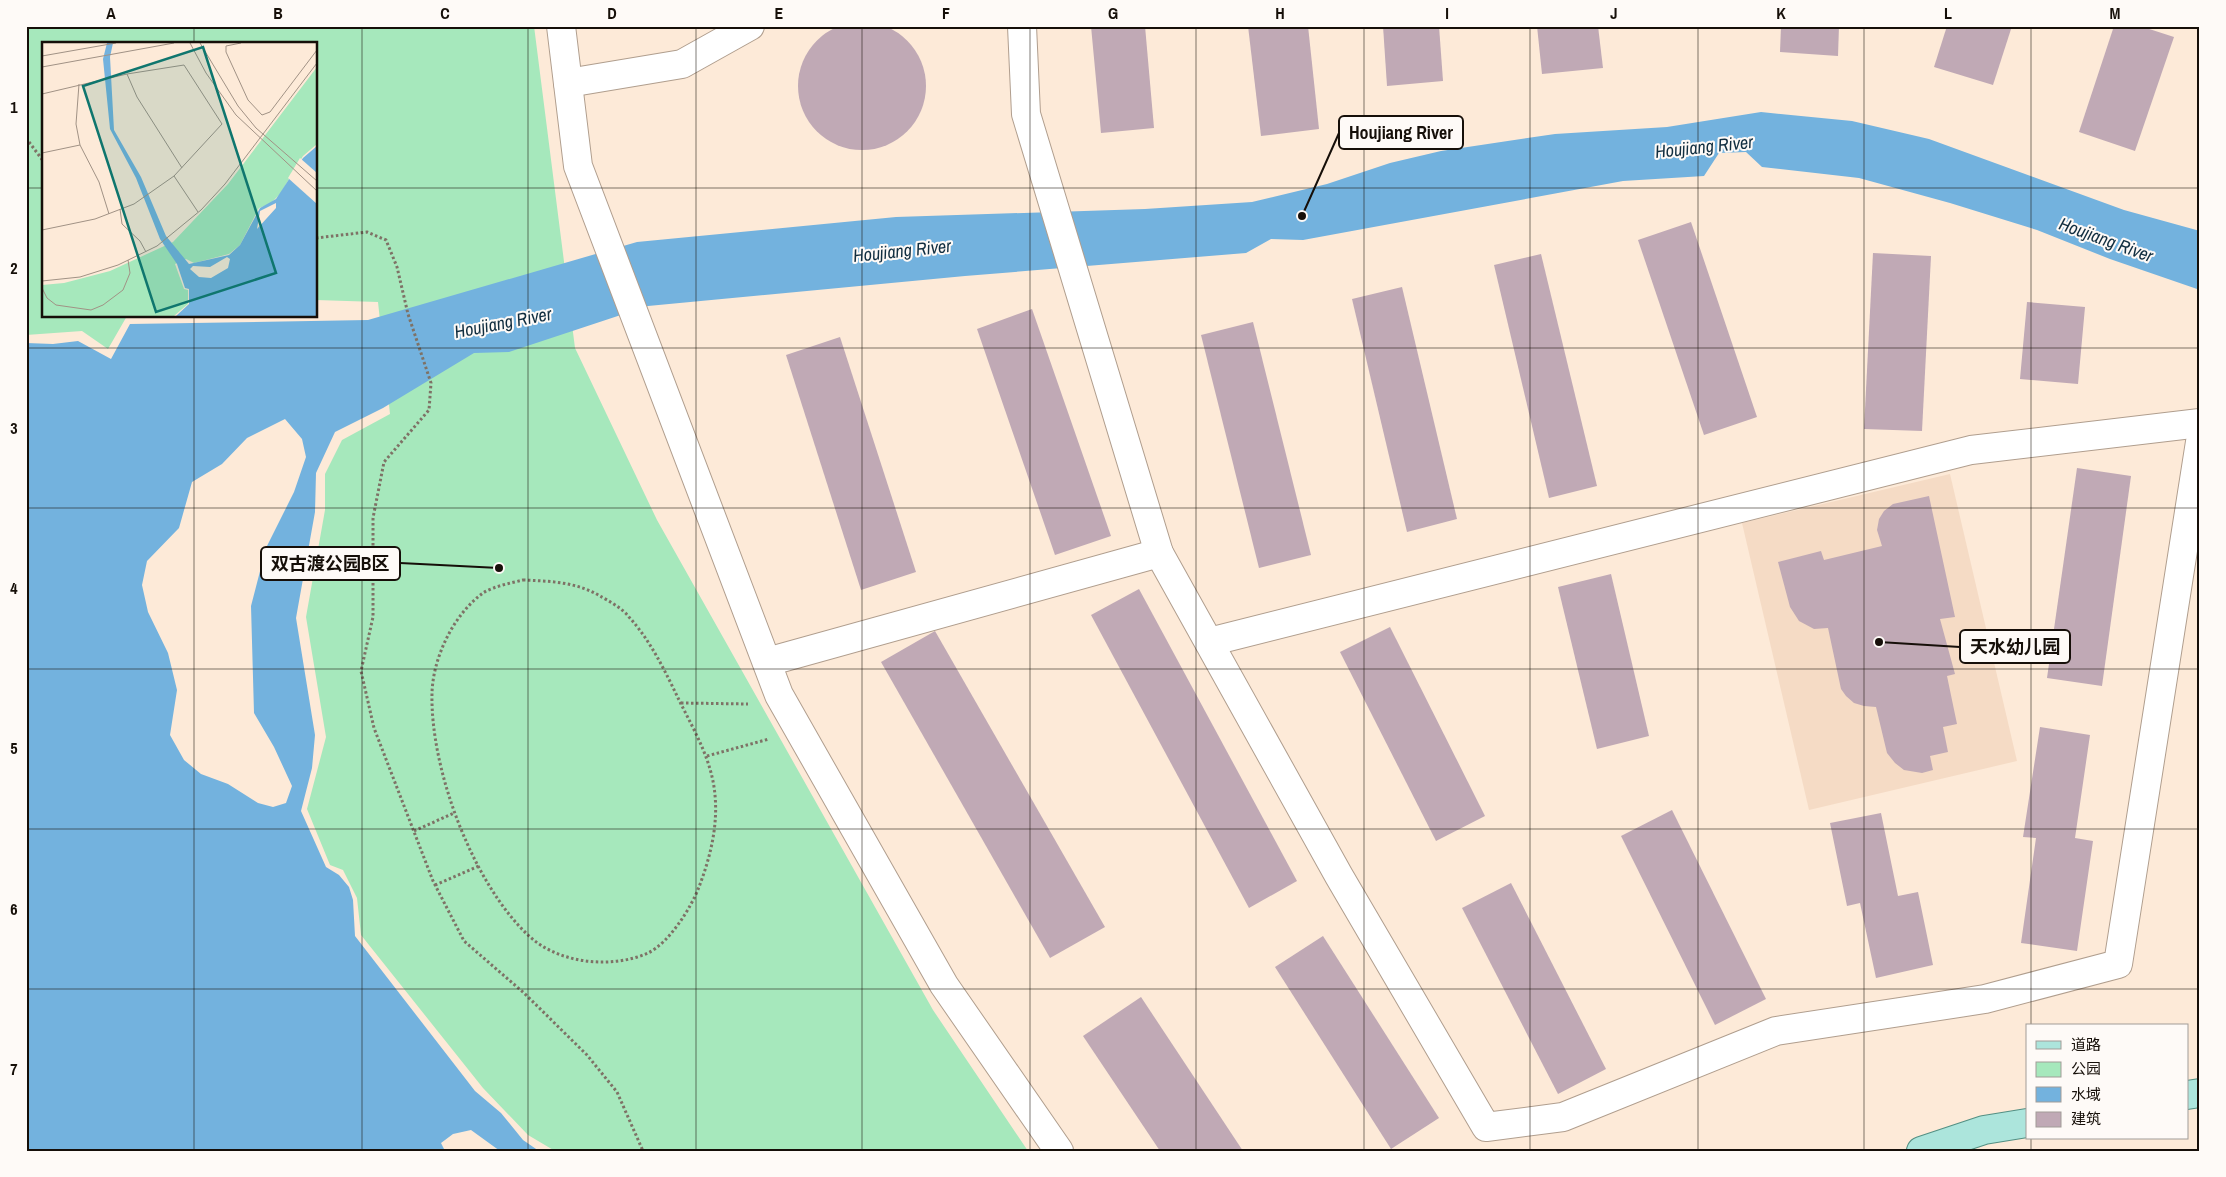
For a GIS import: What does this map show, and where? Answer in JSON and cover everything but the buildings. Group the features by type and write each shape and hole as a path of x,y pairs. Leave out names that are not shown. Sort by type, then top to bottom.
{"main road":[{"path":"1921,1151 1984,1130 2026,1122"}],"street":[{"path":"561,26 578,166 766,662 784,704 944,985 1059,1151"},
{"path":"568,83 682,64 750,26"},
{"path":"1022,26 1026,114 1159,553 1339,876 1486,1127 1563,1117 1776,1031 1985,999 2118,964 2200,442"},
{"path":"1209,642 1971,450 2200,424"},
{"path":"766,662 1159,553"}],"path":[{"path":"26,138 42,159"},
{"path":"318,238 367,232 386,240 397,267 408,314 431,384 429,410 384,462 373,518 374,617 360,672 374,728 435,885 464,941 524,993 587,1055 617,1092 643,1151"},
{"path":"523,580 562,582 597,594 627,614 644,635 707,756 715,793 716,809 710,857 695,898 674,930 650,952 619,962 582,960 550,950 531,938 511,917 479,866 459,828 448,798 434,728 432,691 440,654 460,617 485,592 523,580"},
{"path":"681,703 784,704"},
{"path":"707,756 799,731"},
{"path":"414,831 454,813"},
{"path":"435,885 479,866"}],"shaded area":[{"path":"1950,474 2017,761 1809,810 1742,523"}],"green space":[{"path":"26,26 534,26 575,348 657,520 933,1010 1028,1151 555,1151 528,1135 483,1088 361,935 357,898 343,870 330,865 307,809 326,737 306,617 325,510 325,474 342,440 390,414 378,302 318,300 318,42 42,42 42,318 126,318 108,349 82,331 26,335"}],"water":[{"path":"1761,112 1852,121 1929,139 2124,210 2200,231 2200,290 2110,259 2037,230 1950,203 1859,178 1762,167 1746,152 1719,153 1704,176 1623,181 1303,240 1271,239 1246,253 965,276 648,306 509,352 474,353 383,408 335,432 316,473 315,512 296,618 315,735 312,768 301,811 326,867 339,875 349,887 353,900 355,936 475,1091 501,1113 523,1140 539,1151 500,1151 471,1130 453,1134 441,1143 445,1151 26,1151 26,343 53,344 78,341 111,359 130,324 368,320 637,242 896,217 1145,209 1252,202 1327,184 1390,163 1441,151 1555,134 1667,127","holes":["285,419 302,439 306,457 294,492 266,548 251,606 254,713 274,747 292,786 286,803 273,807 258,803 228,784 201,774 184,760 170,735 177,690 168,653 148,612 142,585 147,561 179,528 192,482 222,464 247,438"]}],"place":[{"name":"Houjiang River","path":"1302,216"},
{"name":"双古渡公园B区","path":"499,568"},
{"name":"天水幼儿园","path":"1879,642"}]}
